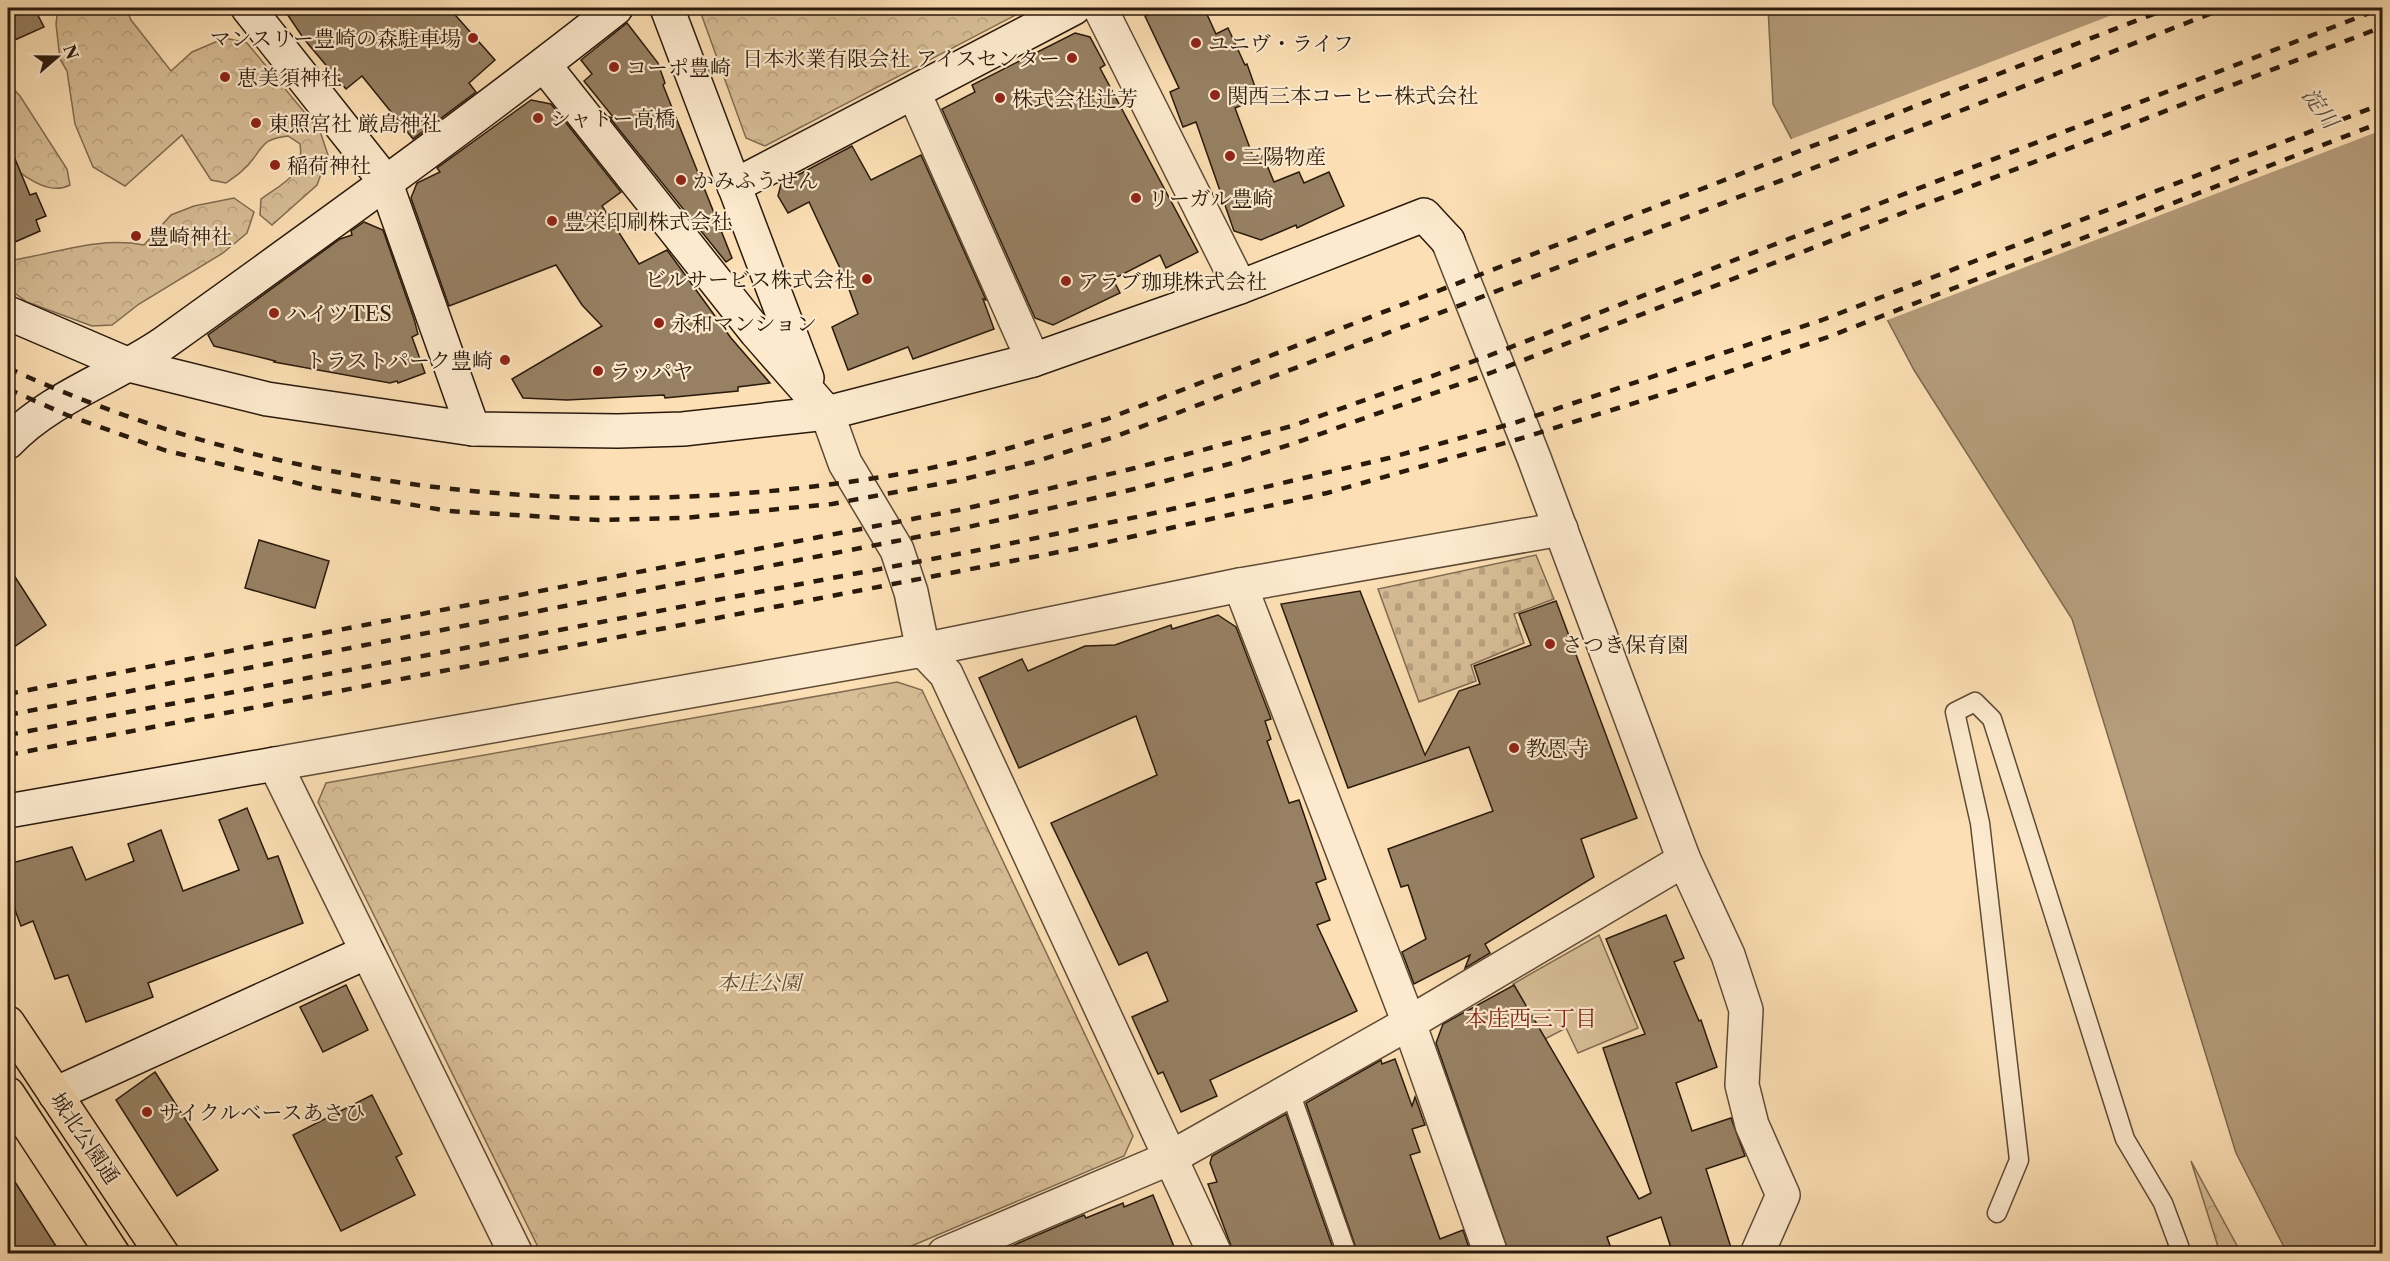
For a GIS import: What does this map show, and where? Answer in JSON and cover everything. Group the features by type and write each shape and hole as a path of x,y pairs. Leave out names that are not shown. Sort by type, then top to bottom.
{"main road":[{"name":"城北公園通","path":"8,1023 162,1254"},
{"name":"城北公園通","path":"8,1096 113,1254"}],"street":[{"path":"8,442 33,418 162,344 544,65 616,8"},
{"path":"667,8 804,373 827,413 845,463 897,550 911,592 923,650 946,674 1215,1254"},
{"path":"734,186 1074,8"},
{"path":"1100,8 1240,287"},
{"path":"255,10 385,181 473,429"},
{"path":"544,65 756,332 827,413"},
{"path":"914,93 1033,360"},
{"path":"8,313 129,365 267,399 473,429 652,431 827,413 1033,360 1240,287 1424,215 1448,241 1561,528 1684,860 1728,955 1746,1011 1742,1085 1752,1125 1783,1195 1757,1254"},
{"path":"8,811 923,650 1240,585 1561,528"},
{"path":"1240,585 1409,1023 1491,1254"},
{"path":"275,764 516,1254"},
{"path":"944,1254 986,1245 1170,1158 1409,1023 1684,860"},
{"path":"55,1094 367,952"}],"lane":[{"path":"1997,1213 2019,1160 1980,823 1955,712 1975,702 1992,719 2125,1139 2163,1203 2182,1254"},
{"path":"1289,1089 1347,1254"}],"green space":[{"path":"58,8 126,8 131,20 171,71 192,52 225,38 247,43 320,131 328,155 317,185 272,225 260,215 261,199 291,177 299,163 300,144 288,136 266,143 247,166 226,183 211,180 182,135 125,186 93,167 75,124 67,71 60,59 56,24"},
{"path":"699,8 1029,8 765,146 746,138"},
{"path":"8,83 20,96 67,169 70,185 62,188 46,187 8,164"},
{"path":"234,198 254,212 247,233 223,253 139,304 112,325 92,326 27,302 8,288 8,261 93,244 144,245 171,215 194,206"},
{"path":"1536,555 1554,599 1514,614 1524,643 1471,665 1476,681 1419,702 1378,589"},
{"name":"本庄公園","path":"897,682 922,690 1133,1136 1124,1156 895,1253 541,1253 318,802 326,783"},
{"path":"1599,935 1638,1028 1578,1053 1566,1028 1545,1039 1513,984"},
{"path":"2191,1161 2241,1253 2220,1253"}],"water":[{"name":"淀川","path":"1768,8 2382,8 2382,1253 2287,1253 2236,1153 2072,619 1914,370 1773,104"}],"pier":[{"path":"2130,8 2382,8 2382,130 1885,321 1789,140"}],"building":[{"path":"8,8 34,8 44,27 8,43"},
{"path":"283,8 449,8 495,60 469,83 476,92 413,139 362,76 346,89 304,39"},
{"path":"1162,8 1204,8 1216,34 1228,28 1245,65 1247,64 1259,98 1235,108 1254,159 1263,156 1274,182 1299,172 1304,183 1329,172 1344,206 1297,228 1296,225 1261,240 1234,231 1196,122 1183,127 1170,92 1179,88 1145,16"},
{"path":"627,23 658,63 665,83 663,85 732,258 726,262 609,117 614,118 584,81 592,74 581,60"},
{"path":"1075,33 1090,37 1105,65 1100,68 1198,252 1166,268 1160,255 1113,279 1120,293 1053,325 1035,318 942,109 975,92 972,85"},
{"path":"531,100 551,104 621,192 602,206 639,264 667,250 731,338 770,383 738,387 738,391 665,398 664,395 567,400 523,398 512,379 602,326 582,305 556,265 449,306 411,198 417,183 440,172 437,168"},
{"path":"8,142 30,195 36,193 46,216 36,220 40,231 8,245"},
{"path":"852,146 871,180 921,155 986,300 983,299 994,329 913,359 908,347 848,370 832,327 858,314 846,281 809,202 788,213 778,196 781,184"},
{"path":"364,222 383,230 414,319 418,334 412,337 425,373 398,383 397,381 390,383 274,362 214,346 208,335 340,239 352,235 351,231"},
{"path":"259,540 329,561 315,608 245,588"},
{"path":"8,566 46,625 8,651"},
{"path":"1360,591 1425,755 1459,691 1480,684 1474,666 1531,645 1519,614 1556,601 1637,818 1581,839 1594,877 1485,944 1490,953 1465,968 1470,955 1414,984 1402,952 1426,939 1408,885 1401,887 1388,849 1493,811 1469,747 1348,788 1281,604"},
{"path":"1218,615 1236,627 1270,716 1271,719 1265,721 1271,739 1267,741 1289,803 1299,800 1326,879 1316,883 1330,920 1317,925 1357,1011 1210,1080 1217,1096 1181,1112 1163,1072 1158,1074 1132,1017 1168,1001 1147,952 1119,965 1051,823 1157,775 1136,716 1019,768 979,678 1022,659 1028,671 1085,646 1115,645 1171,625 1172,629"},
{"path":"247,808 268,859 278,856 303,923 148,983 153,997 86,1022 68,975 55,979 33,921 21,926 8,891 8,864 72,847 86,880 134,861 128,844 161,830 183,891 239,870 219,820"},
{"path":"1666,915 1684,958 1674,962 1699,1021 1701,1020 1717,1067 1676,1083 1692,1131 1731,1118 1745,1156 1706,1169 1733,1254 1673,1254 1661,1217 1607,1237 1613,1254 1509,1254 1436,1043 1443,1024 1514,985 1639,1199 1651,1193 1603,1048 1645,1034 1606,939"},
{"path":"346,985 368,1030 323,1052 300,1007"},
{"path":"1395,1059 1412,1106 1415,1097 1425,1125 1412,1129 1420,1152 1410,1155 1440,1239 1463,1230 1471,1254 1358,1254 1306,1103 1381,1060 1382,1064"},
{"path":"155,1072 218,1170 177,1196 116,1100"},
{"path":"372,1095 402,1154 396,1157 415,1195 341,1231 293,1135"},
{"path":"1286,1114 1335,1254 1234,1254 1208,1184 1217,1182 1210,1163 1212,1156"},
{"path":"8,1171 61,1254 16,1254 8,1240"},
{"path":"1153,1195 1177,1254 993,1254 1084,1215 1086,1218 1123,1203 1124,1207"}],"railway":[{"path":"8,368 113,411 221,445 331,471 442,488 555,497 668,497 781,490 894,475 975,458 1107,419 2169,8"},
{"path":"8,389 67,415 164,450 317,488 448,511 599,520 684,518 832,504 960,480 1034,462 1114,437 2225,8"},
{"path":"8,694 964,509 1135,468 1292,426 1488,356 2382,8"},
{"path":"8,715 968,527 1139,488 1229,464 1298,442 1493,372 2382,27"},
{"path":"8,735 974,551 1146,515 1389,458 1514,423 1822,320 2382,104"},
{"path":"8,755 1090,546 1327,493 1519,439 1676,390 1828,337 2382,122"}],"place":[{"name":"マンスリー豊崎の森駐車場","path":"473,38"},
{"name":"ユニヴ・ライフ","path":"1196,43"},
{"name":"日本氷業有限会社 アイスセンター","path":"1072,58"},
{"name":"コーポ豊崎","path":"614,67"},
{"name":"恵美須神社","path":"225,77"},
{"name":"関西三本コーヒー株式会社","path":"1215,95"},
{"name":"株式会社辻芳","path":"1000,98"},
{"name":"シャトー高橋","path":"538,118"},
{"name":"東照宮社 厳島神社","path":"256,123"},
{"name":"三陽物産","path":"1230,156"},
{"name":"稲荷神社","path":"275,165"},
{"name":"かみふうせん","path":"681,180"},
{"name":"リーガル豊崎","path":"1136,198"},
{"name":"豊栄印刷株式会社","path":"552,221"},
{"name":"豊崎神社","path":"136,236"},
{"name":"ビルサービス株式会社","path":"867,279"},
{"name":"アラブ珈琲株式会社","path":"1066,281"},
{"name":"ハイツTES","path":"274,313"},
{"name":"永和マンション","path":"659,323"},
{"name":"トラストパーク豊崎","path":"505,360"},
{"name":"ラッパヤ","path":"598,371"},
{"name":"さつき保育園","path":"1550,644"},
{"name":"教恩寺","path":"1514,748"},
{"name":"サイクルベースあさひ","path":"147,1112"}],"district":[{"name":"本庄西三丁目","path":"1531,1018"}]}
